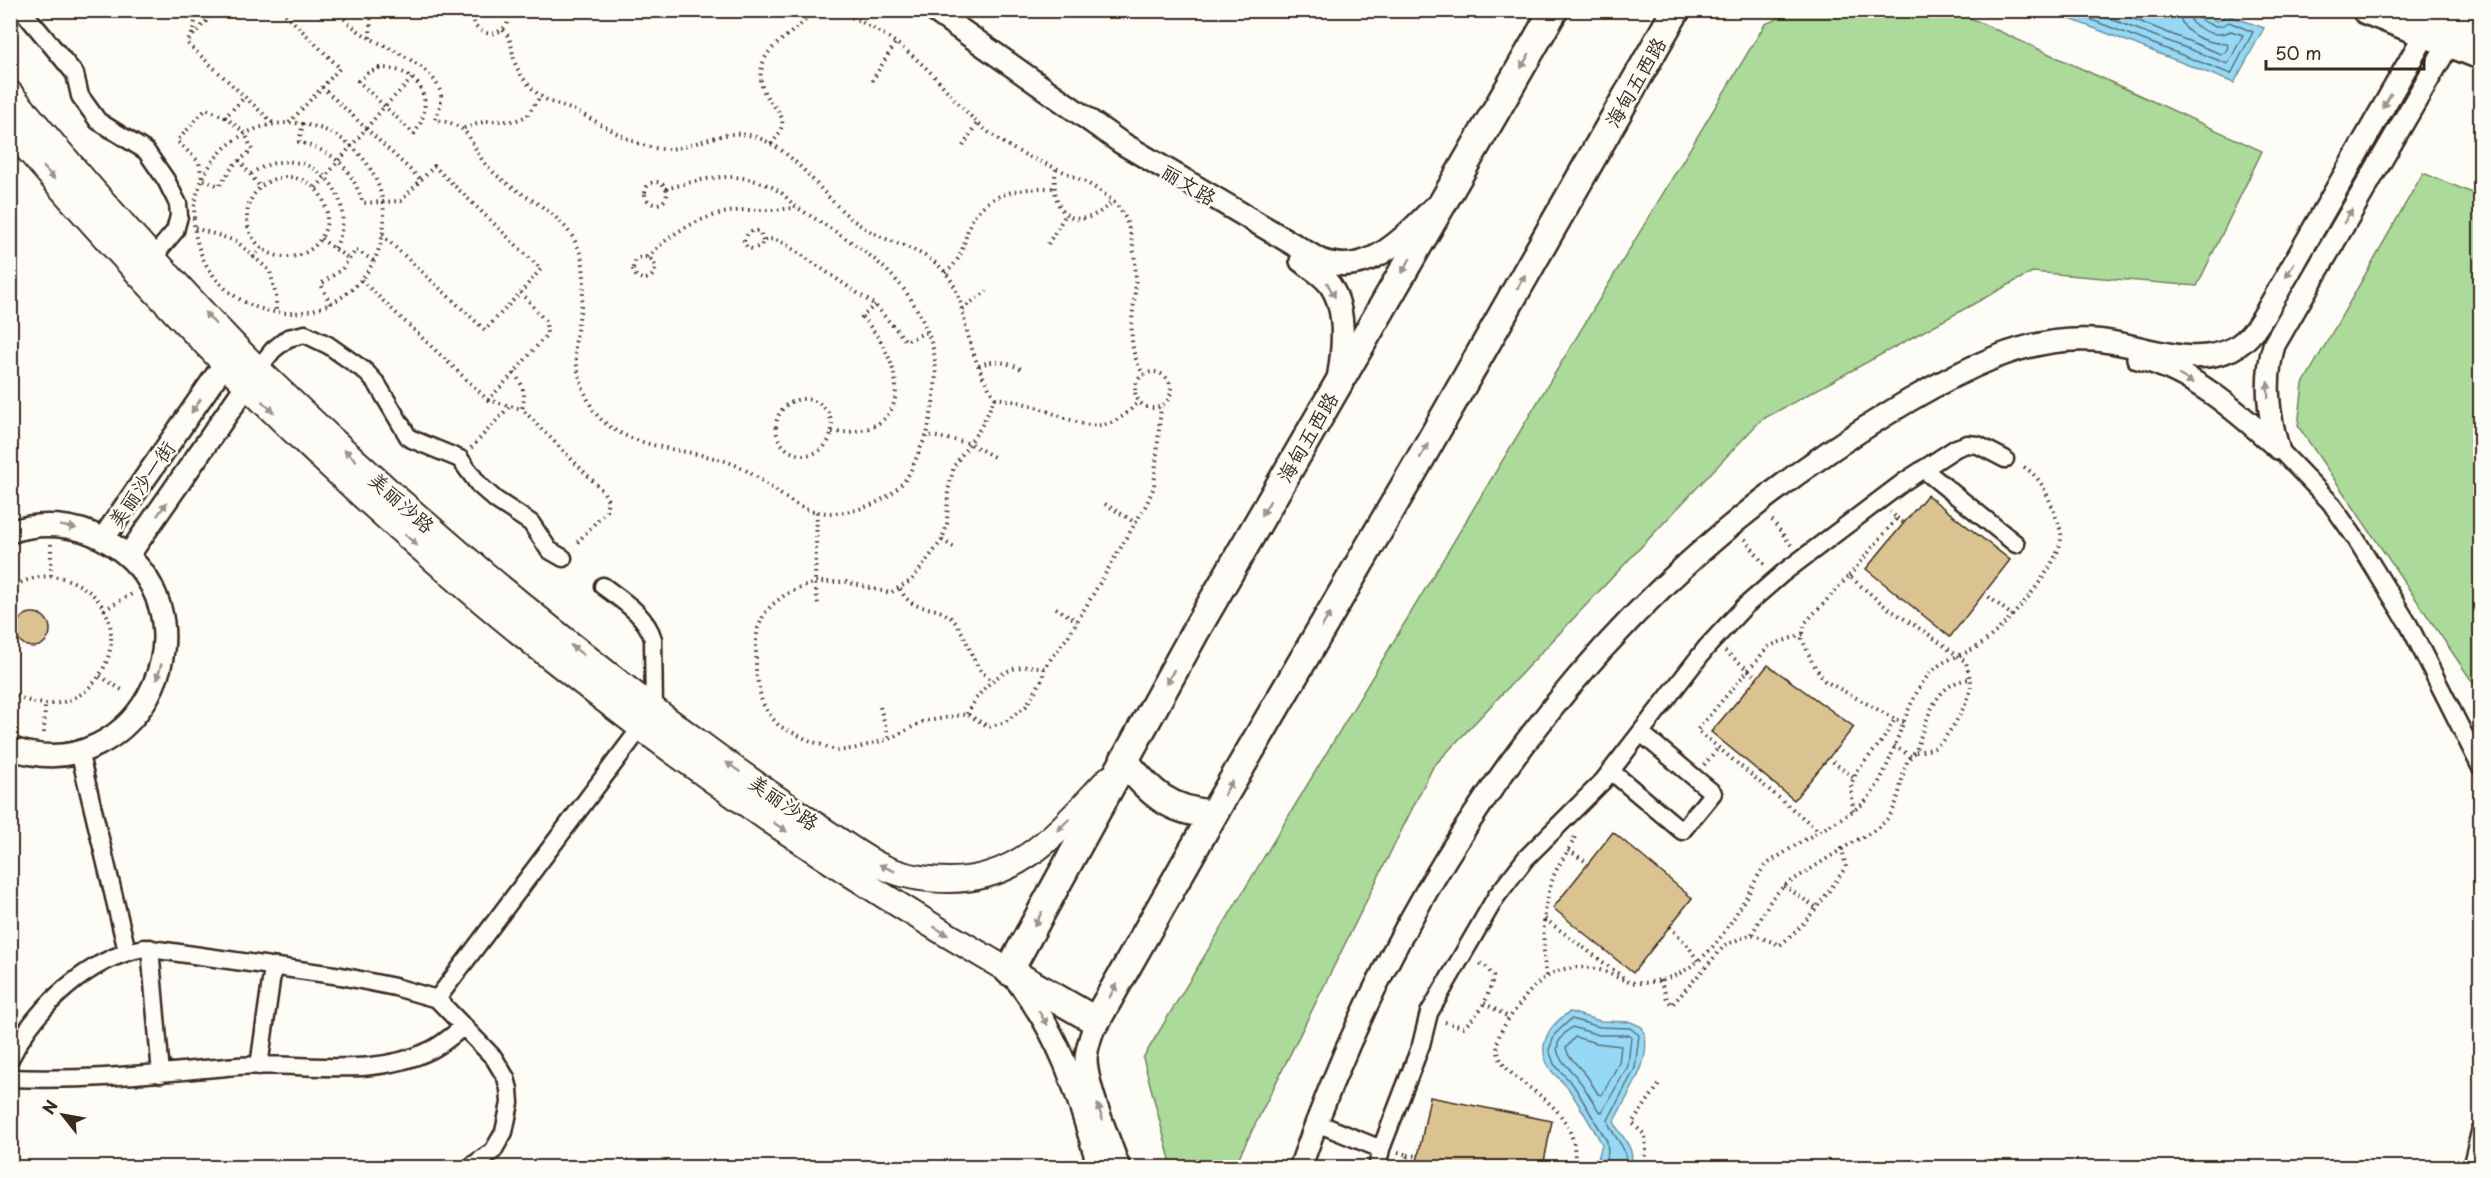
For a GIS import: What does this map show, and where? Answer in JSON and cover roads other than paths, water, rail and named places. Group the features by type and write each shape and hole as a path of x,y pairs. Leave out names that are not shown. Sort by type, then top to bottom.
{"main road":[{"name":"海甸五西路","path":"1009,970 1232,567 1554,10"},
{"name":"海甸五西路","path":"1096,1021 1198,839 1414,470 1676,10"},
{"path":"2366,10 2447,26 2481,55"},
{"name":"美丽沙路","path":"10,93 107,207 153,256 230,355"},
{"name":"美丽沙路","path":"10,129 129,261 253,378 357,490 447,572 528,639 844,857"},
{"path":"844,857 908,876 949,880 990,876 1028,857 1065,825 1121,764 1163,800 1189,811 1213,814"},
{"path":"844,857 912,914 1096,1021"}],"street":[{"path":"21,10 75,74 80,96 98,121 146,151 166,180 178,204 179,216 175,231 153,256"},
{"name":"丽文路","path":"920,10 1058,111 1322,275 1335,295 1341,325 1341,362 1336,390"},
{"name":"丽文路","path":"933,10 1120,142 1271,233 1328,263 1349,266 1382,254 1407,233 1450,190"},
{"path":"2278,448 2269,411 2268,390 2269,362 2274,345 2447,26"},
{"path":"1314,1167 1322,1125 1365,1009 1400,937 1438,869 1507,766 1565,692 1629,621 1722,534 1794,476 1889,414 1968,369 2031,345 2062,340 2092,339 2192,357 2220,354 2235,347 2252,334 2447,26"},
{"path":"253,378 273,350 288,338 304,334 320,341 348,358 377,384 409,438 460,459 479,485 496,500 531,523 549,550 563,558"},
{"path":"1300,1167 1351,1067 1408,944 1442,884 1491,807 1592,676 1657,607 1740,532 1811,478 1934,398 2006,364 2079,351 2112,353 2142,359 2164,366 2240,414 2278,448 2330,501 2356,538 2409,625 2481,766"},
{"name":"美丽沙一街","path":"103,539 230,355"},
{"name":"美丽沙一街","path":"128,556 253,378"},
{"name":"美丽沙一街","path":"180,429 205,447"},
{"path":"1377,1167 1381,1149 1421,1045 1429,1012 1496,897 1526,858 1611,771 1713,641 1744,607 1775,579 1923,469 1967,444 1978,445 2005,459"},
{"path":"1923,469 2016,544"},
{"name":"美丽沙一街","path":"10,532 51,524 88,531 122,550 147,578 162,614 164,652 154,688 133,720 102,743 66,755 28,754 10,748"},
{"path":"437,999 647,719 653,639 650,628 637,613 603,586"},
{"path":"1611,771 1682,831 1713,793 1641,733"},
{"path":"79,751 127,951"},
{"path":"150,948 161,1074"},
{"path":"10,1059 29,1025 44,1007 93,969 127,951 150,948 370,982 437,999 501,1067 506,1078 510,1103 508,1119 499,1142 487,1156 469,1167"},
{"path":"259,1066 273,967"},
{"path":"1009,970 1032,1000 1065,1058 1099,1167"},
{"path":"1096,1021 1089,1039 1086,1057 1088,1074 1119,1167"},
{"path":"10,1078 90,1079 259,1066 331,1068 387,1063 431,1049 464,1026"},
{"path":"1322,1125 1381,1149"},
{"path":"2471,1167 2481,1132"}],"water":[{"path":"2050,11 2198,11 2216,21 2222,19 2225,14 2264,28 2234,83"},
{"path":"1570,1012 1600,1021 1631,1022 1642,1027 1645,1039 1643,1064 1614,1121 1629,1147 1631,1167 1596,1167 1602,1144 1566,1085 1546,1062 1544,1045 1546,1038 1556,1023"}]}
